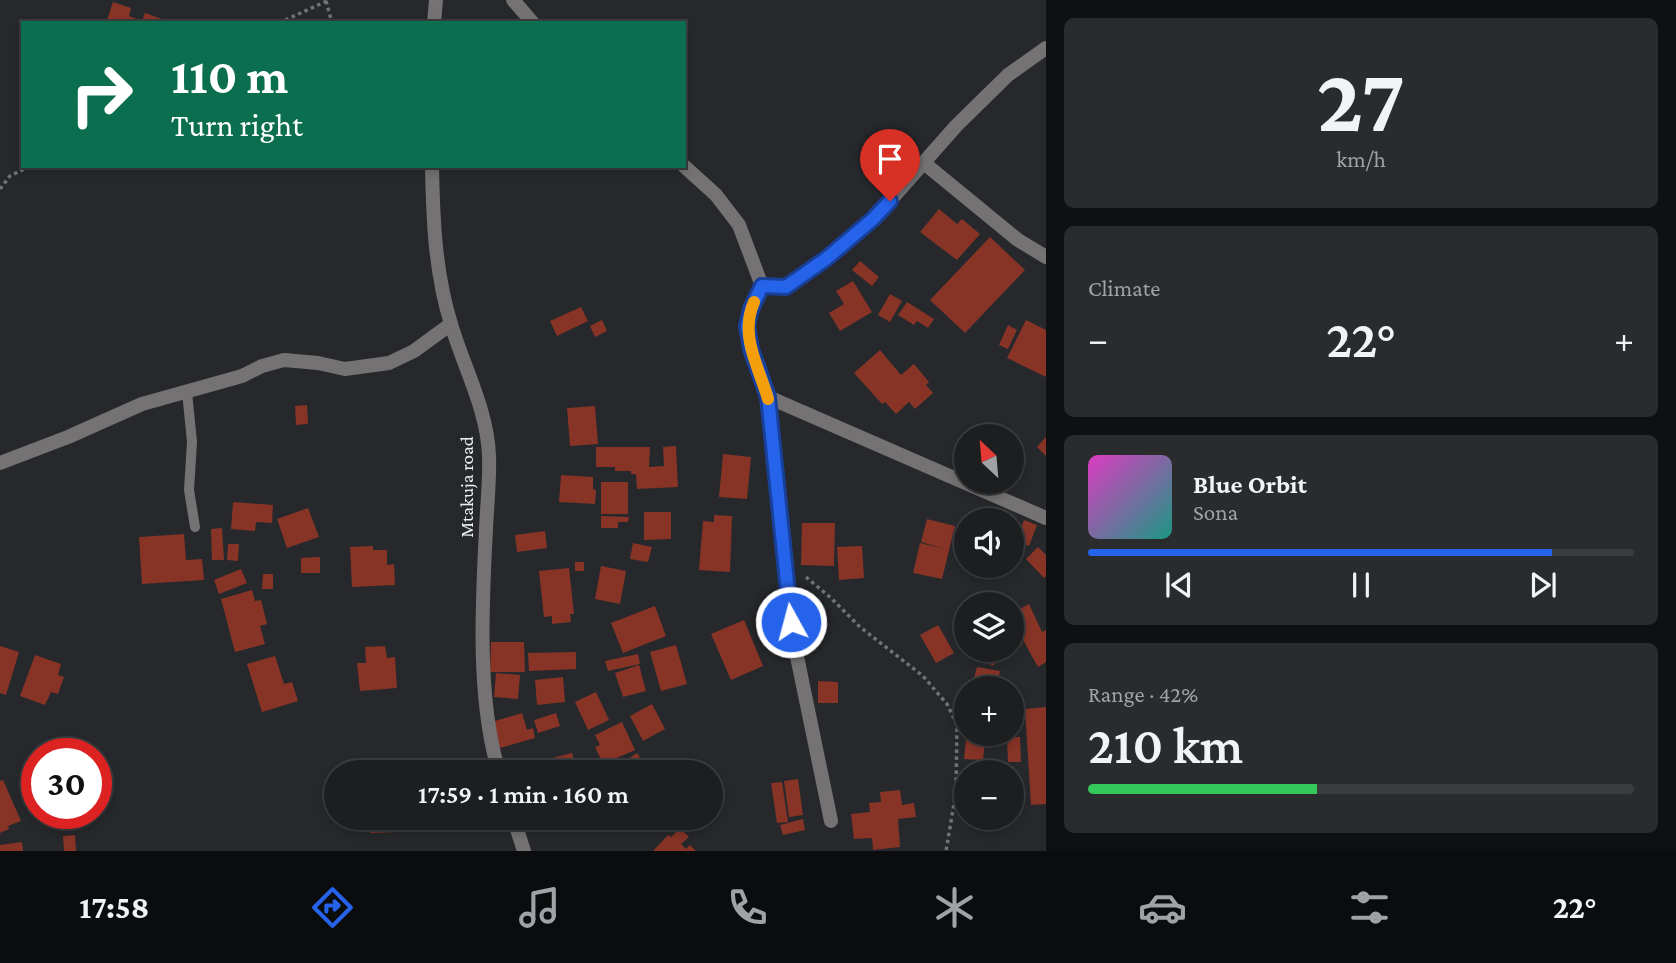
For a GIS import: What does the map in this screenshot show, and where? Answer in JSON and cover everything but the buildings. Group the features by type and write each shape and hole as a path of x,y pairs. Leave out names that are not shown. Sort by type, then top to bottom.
{"street":[{"path":"434,21 436,0"},
{"path":"513,0 531,21"},
{"path":"762,286 786,287 827,258 873,219 957,126 1008,75 1046,48"},
{"path":"924,163 1018,240 1046,257"},
{"name":"Mtakuja road","path":"432,168 433,228 440,281 451,324 485,424 489,456 483,581 485,699 495,760"},
{"path":"686,168 716,195 738,225 762,286 751,309 747,326 751,349 768,397 793,642 831,821"},
{"path":"0,463 142,404 284,360 345,369 389,363 414,351 451,324"},
{"path":"768,397 1046,518"},
{"path":"517,830 524,851"}],"lane":[{"path":"187,392 192,442 189,490 195,527"}],"path":[{"path":"283,21 328,1 332,21"},
{"path":"0,189 10,176 26,168"},
{"path":"784,558 860,626 923,676 947,704 957,725 956,792 946,851"}],"slow traffic":[{"path":"754,302 747,326 751,349 768,399"}],"route":[{"path":"791,622 768,397 751,349 747,326 751,309 762,286 786,287 827,258 890,201"}]}
